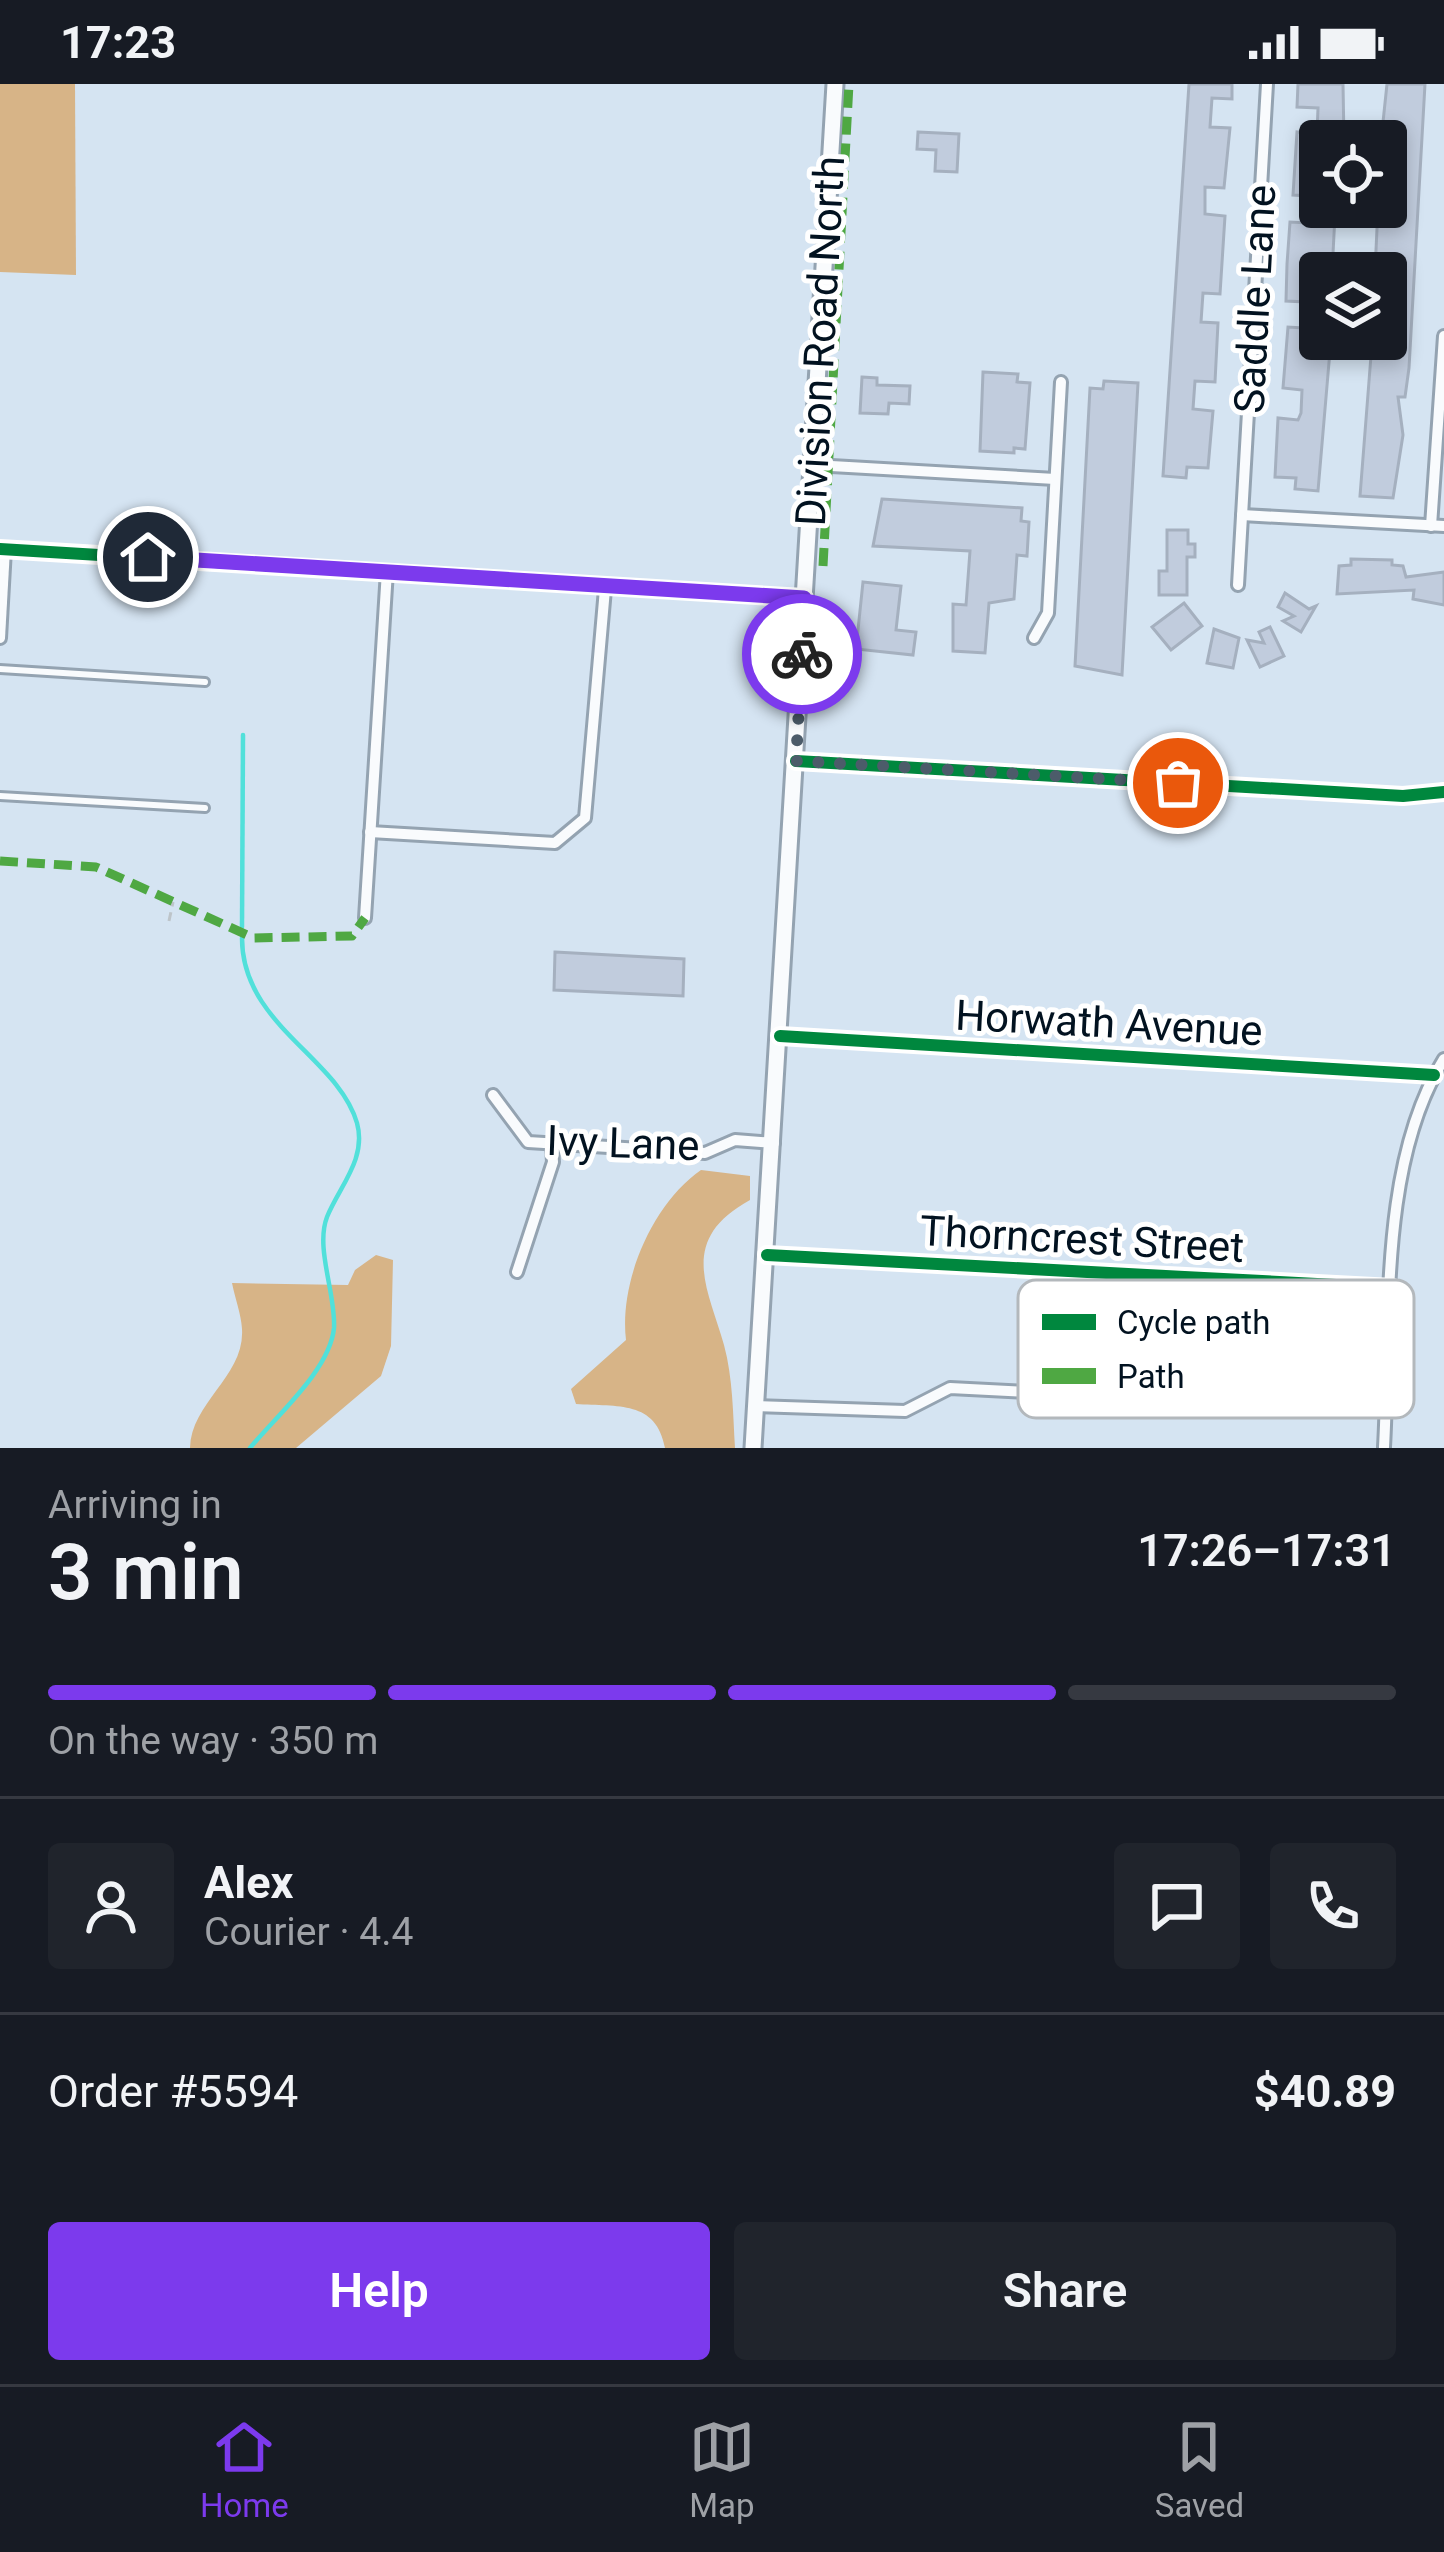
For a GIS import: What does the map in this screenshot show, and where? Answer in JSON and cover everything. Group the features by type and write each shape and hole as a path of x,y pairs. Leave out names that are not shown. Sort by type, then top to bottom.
{"main road":[{"name":"Division Road North","path":"753,1448 836,84"}],"street":[{"name":"Saddle Lane","path":"1238,585 1267,84"},
{"path":"1242,515 1438,526 1444,336"},
{"path":"1034,638 1048,613 1060,382"},
{"path":"814,465 1055,479"},
{"path":"0,638 3,549 804,598"},
{"path":"365,918 387,572"},
{"path":"370,832 555,843 585,818 605,589"},
{"path":"796,761 1402,796 1444,792"},
{"name":"Horwath Avenue","path":"780,1036 1434,1075"},
{"path":"1393,1280 1399,1191 1411,1131 1444,1059"},
{"name":"Ivy Lane","path":"493,1095 528,1142 706,1153 735,1139 774,1143"},
{"path":"517,1272 553,1162 552,1146"},
{"name":"Thorncrest Street","path":"767,1255 1241,1280"},
{"path":"755,1406 905,1411 950,1388 1018,1391"}],"lane":[{"path":"0,669 205,682"},
{"path":"0,796 205,808"}],"path":[{"path":"169,921 173,902"}],"shaded area":[{"path":"0,84 75,84 76,275 0,272"},
{"path":"701,1170 750,1176 750,1200 727,1215 713,1232 705,1248 704,1266 729,1370 735,1448 665,1448 660,1432 644,1414 576,1404 571,1389 626,1340 628,1294 642,1246 668,1203"},
{"path":"376,1255 393,1260 391,1346 381,1376 296,1448 190,1448 199,1417 241,1346 232,1283 348,1285 355,1270"}],"building":[{"path":"1189,84 1232,84 1232,99 1212,98 1210,127 1230,128 1224,188 1205,187 1205,214 1225,216 1220,294 1203,293 1201,322 1218,323 1215,382 1195,381 1193,409 1213,411 1208,468 1187,467 1186,478 1163,476"},
{"path":"1298,84 1343,84 1344,120 1318,120 1318,108 1297,107"},
{"path":"1387,84 1425,84 1409,368 1405,397 1398,397 1403,435 1393,498 1360,496 1371,360 1407,360 1407,252 1376,252 1377,228 1407,228 1407,120 1383,120"},
{"path":"918,132 959,134 957,172 935,171 936,150 917,149"},
{"path":"1299,132 1299,195 1293,195"},
{"path":"1290,222 1299,222 1299,228 1334,228 1333,252 1299,252 1299,302 1286,301"},
{"path":"1288,327 1299,328 1299,360 1329,360 1318,491 1295,489 1296,478 1275,477 1278,418 1298,420 1301,413 1302,390 1283,388"},
{"path":"983,372 1018,374 1017,382 1030,383 1025,449 980,451"},
{"path":"862,377 877,378 877,385 910,386 909,404 889,403 888,414 860,413"},
{"path":"1104,381 1138,383 1122,675 1075,666 1090,388 1103,389"},
{"path":"882,499 1022,508 1021,521 1029,522 1027,556 1017,555 1014,599 989,603 985,653 953,651 953,604 966,605 970,551 873,546"},
{"path":"1167,530 1188,530 1188,544 1195,544 1195,557 1187,557 1187,595 1159,595 1159,571 1167,571"},
{"path":"1351,559 1392,560 1392,565 1403,566 1406,577 1444,572 1444,605 1413,599 1414,590 1337,594 1339,566 1351,565"},
{"path":"863,582 901,586 896,630 916,632 913,655 856,649"},
{"path":"1285,593 1309,609 1316,606 1301,632 1283,621 1294,616 1278,607"},
{"path":"1184,603 1202,626 1171,650 1152,627"},
{"path":"1270,627 1284,656 1260,667 1247,640 1264,643 1259,632"},
{"path":"1214,629 1239,638 1233,668 1207,663"},
{"path":"555,952 684,959 683,996 554,990"}],"waterway":[{"path":"242,927 243,735"},
{"path":"242,938 246,968 257,994 347,1100 359,1136 355,1161 324,1229 334,1315 330,1344 313,1376 250,1448"}],"marked path":[{"path":"823,566 849,84"},
{"path":"0,861 96,867 254,938 352,936 365,918"}],"cycle path":[{"path":"0,549 804,598"},
{"path":"796,761 1403,796 1444,792"},
{"path":"780,1036 1434,1075"},
{"path":"767,1255 1241,1280"}],"way so far":[{"path":"802,654 796,761 1178,783"}],"route":[{"path":"148,557 804,598 802,654"}]}
